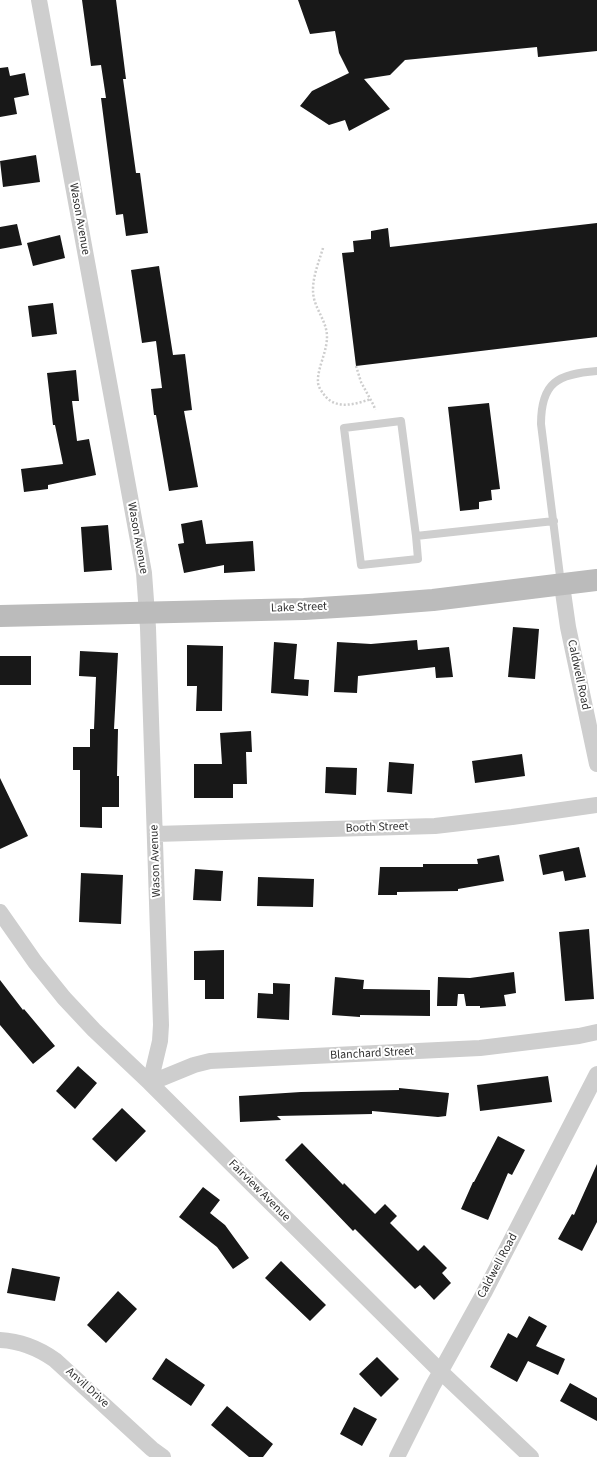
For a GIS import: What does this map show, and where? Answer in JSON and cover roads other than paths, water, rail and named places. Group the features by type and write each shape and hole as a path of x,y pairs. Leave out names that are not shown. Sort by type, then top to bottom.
{"street":[{"name":"Wason Avenue","path":"39,0 144,572 148,612 161,1025 160,1041 150,1083"},
{"name":"Lake Street","path":"0,616 304,609 433,600 597,580"},
{"name":"Caldwell Road","path":"562,585 568,627 597,764"},
{"name":"Booth Street","path":"155,834 435,826 597,805"},
{"name":"Fairview Avenue","path":"0,912 35,962 64,998 94,1030 150,1083 440,1371 531,1457"},
{"name":"Blanchard Street","path":"150,1083 194,1065 210,1061 480,1048 579,1036 597,1032"},
{"name":"Caldwell Road","path":"396,1457 440,1371 484,1294 597,1074"},
{"name":"Anvil Drive","path":"0,1340 18,1342 46,1353 154,1454"}],"lane":[{"path":"562,585 541,424 541,407 545,394 554,383 565,375 597,371"},
{"path":"401,421 416,536 418,559 361,565 344,428 401,421"},
{"path":"416,536 554,521"}]}
